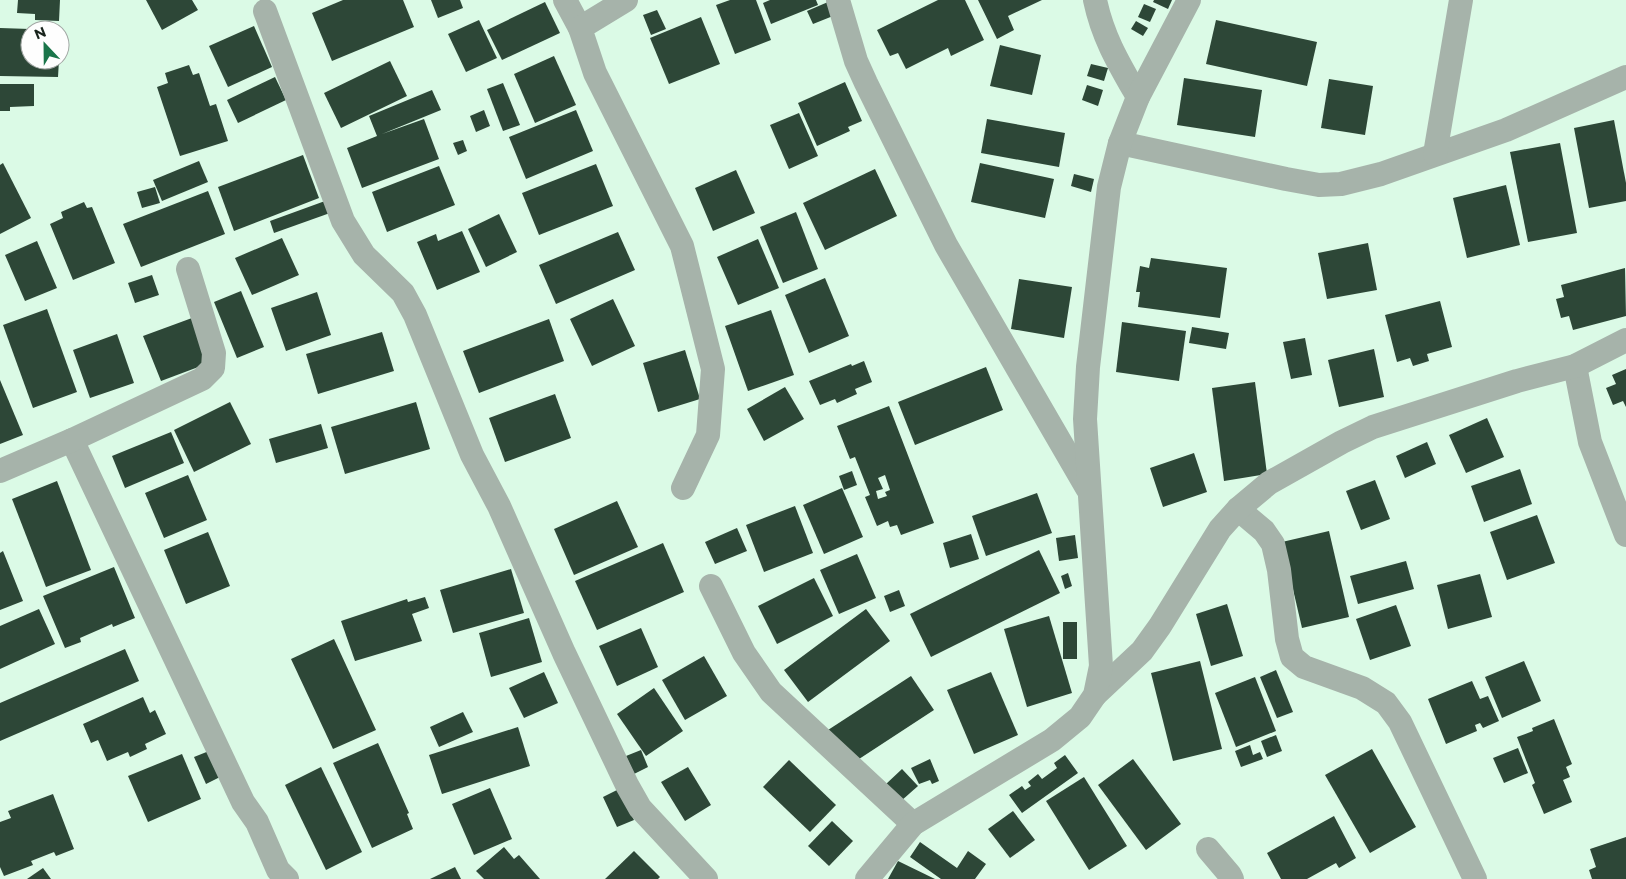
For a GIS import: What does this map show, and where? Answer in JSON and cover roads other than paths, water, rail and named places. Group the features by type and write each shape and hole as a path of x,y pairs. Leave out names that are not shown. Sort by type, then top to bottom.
{"street":[{"path":"565,0 580,28 595,72 682,246 712,369 708,436 683,488"},
{"path":"580,28 626,0"},
{"path":"838,0 856,61 946,245 1089,491"},
{"path":"1095,0 1110,49 1138,97"},
{"path":"1096,695 1101,666 1085,419 1088,367 1109,187 1120,143 1138,97 1189,0"},
{"path":"1435,154 1461,0"},
{"path":"265,11 343,221 364,255 404,293 472,455 499,506 564,653 627,785 640,808 706,879"},
{"path":"1120,143 1319,185 1341,184 1381,174 1506,130 1626,77"},
{"path":"0,471 72,440 202,379 213,368 214,353 188,269"},
{"path":"867,879 913,824 1052,740 1080,717 1096,695 1142,651 1160,626 1220,529 1238,509 1269,483 1373,427 1518,381 1575,366 1626,340"},
{"path":"1575,366 1590,442 1626,535"},
{"path":"72,440 243,802 256,822 278,870 288,879"},
{"path":"1238,509 1264,532 1273,544 1279,570 1287,639 1292,657 1304,667 1362,688 1386,703 1400,722 1475,879"},
{"path":"711,586 744,653 772,692 913,824"},
{"path":"1208,849 1232,879"}]}
